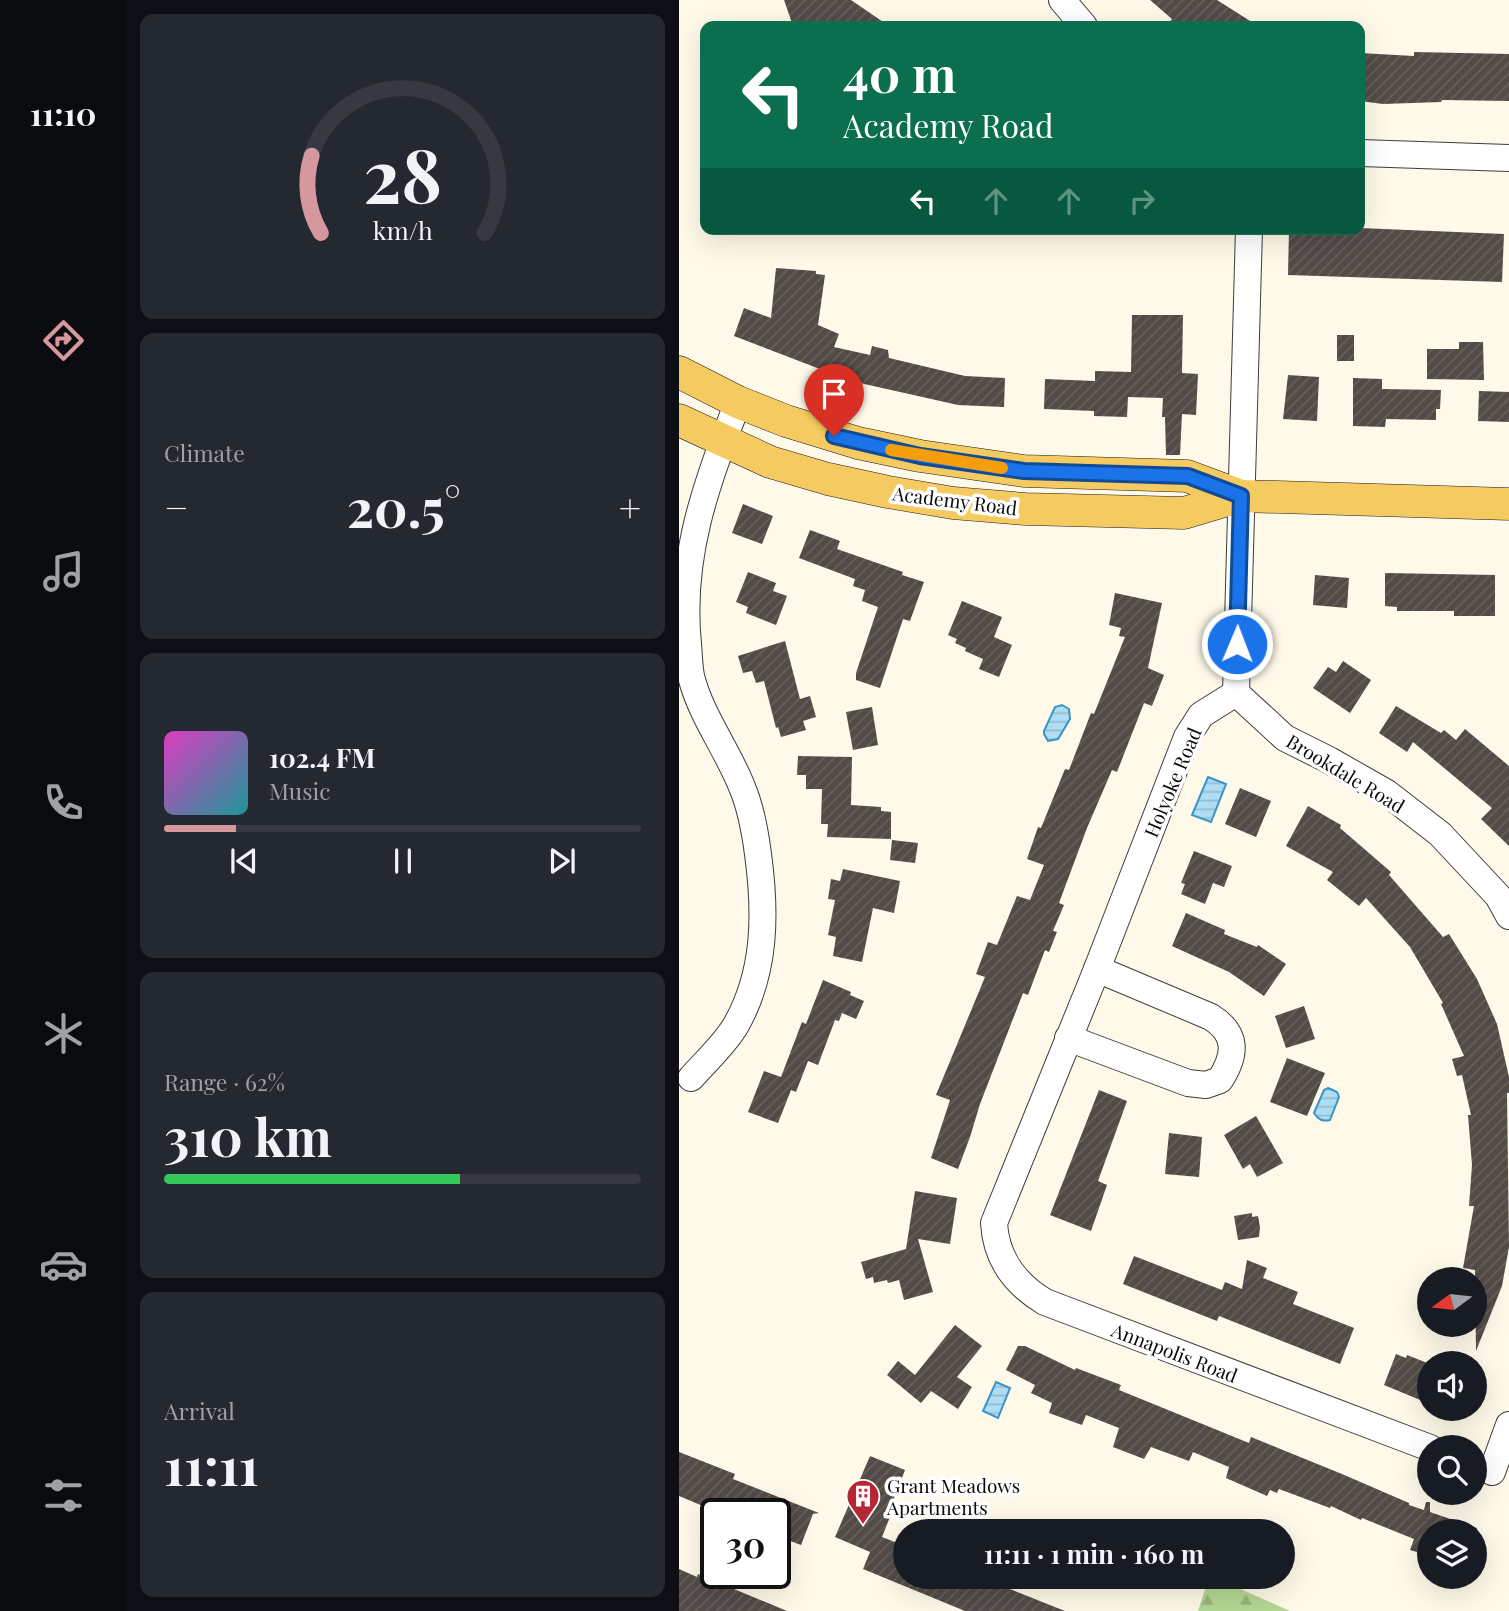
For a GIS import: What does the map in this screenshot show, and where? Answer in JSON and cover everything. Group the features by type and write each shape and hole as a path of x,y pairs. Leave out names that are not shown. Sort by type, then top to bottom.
{"main road":[{"name":"Academy Road","path":"679,372 739,402 786,421 857,443 920,456 1024,471 1188,476 1241,496"},
{"name":"Academy Road","path":"679,420 770,462 828,479 953,503 1025,509 1184,513 1241,496 1509,504"}],"street":[{"path":"1062,0 1080,21"},
{"path":"1365,153 1509,158"},
{"path":"1236,693 1249,235"},
{"path":"691,1077 736,1026 755,982 764,933 763,890 754,824 743,787 712,727 691,676 685,623 688,557 707,483 739,402"},
{"name":"Brookdale Road","path":"1236,693 1285,738 1329,760 1397,801 1440,834 1505,900"},
{"name":"Holyoke Road","path":"1007,1191 1187,737 1201,715 1236,693"},
{"path":"1068,1038 1188,1083 1206,1085 1220,1080 1229,1067 1232,1038 1224,1025 1097,969"},
{"name":"Annapolis Road","path":"1007,1191 994,1223 995,1237 1007,1270 1030,1293 1045,1302 1417,1443"},
{"path":"1492,1472 1509,1425"}],"green space":[{"path":"1205,1589 1241,1589 1290,1611 1198,1611"}],"water":[{"path":"1062,705 1069,709 1070,719 1058,739 1048,741 1044,731 1055,707"},
{"path":"1208,777 1226,784 1211,822 1192,815"},
{"path":"1328,1088 1337,1092 1339,1097 1330,1120 1325,1121 1314,1113 1324,1090"},
{"path":"996,1382 1010,1388 998,1418 983,1411"}],"building":[{"path":"784,0 851,0 882,21 791,21"},
{"path":"1150,0 1217,0 1250,21 1171,21 1172,19"},
{"path":"1414,52 1509,54 1509,101 1442,100 1383,104 1365,102 1365,53 1414,56"},
{"path":"1365,228 1504,234 1502,282 1288,275 1289,235 1365,235"},
{"path":"776,268 816,271 816,274 825,275 818,325 839,334 834,347 870,355 872,346 888,350 889,358 965,376 1005,378 1004,407 958,405 851,381 734,336 744,308 771,318"},
{"path":"1132,315 1183,315 1182,373 1198,374 1196,415 1182,414 1180,455 1166,455 1163,398 1128,397 1127,417 1094,416 1094,411 1044,409 1045,379 1095,381 1095,371 1131,372"},
{"path":"1337,335 1354,335 1354,361 1337,361"},
{"path":"1459,342 1483,342 1484,380 1427,379 1427,349 1459,349"},
{"path":"1288,375 1319,377 1317,421 1283,419"},
{"path":"1353,378 1382,379 1382,389 1441,390 1440,409 1436,409 1436,420 1386,419 1385,427 1353,426"},
{"path":"1479,391 1509,392 1509,422 1478,421"},
{"path":"743,504 773,516 762,544 732,533"},
{"path":"810,530 840,541 837,549 924,582 910,621 903,619 880,688 856,680 878,607 862,601 865,590 853,586 855,579 799,558"},
{"path":"748,572 776,583 773,591 787,596 776,625 746,613 748,607 736,602"},
{"path":"1385,573 1495,575 1495,616 1454,616 1454,611 1397,611 1397,607 1385,606"},
{"path":"1315,575 1349,578 1347,608 1313,605"},
{"path":"1115,593 1162,603 1148,668 1164,675 1152,706 1144,703 1117,772 1112,770 1087,828 1059,903 1064,905 1053,931 1057,932 1049,952 1045,950 1028,995 1023,993 958,1169 931,1158 950,1100 936,1095 985,977 976,974 988,942 997,945 1017,896 1030,900 1044,865 1027,859 1038,827 1041,828 1065,769 1069,770 1125,637 1119,636 1121,628 1109,625"},
{"path":"962,601 1002,617 994,637 1012,645 999,677 979,669 983,659 965,651 966,648 955,643 957,639 948,635"},
{"path":"785,641 800,699 810,696 816,717 803,721 806,730 781,737 778,727 776,728 764,681 756,683 752,671 743,673 738,656"},
{"path":"1343,661 1371,680 1350,713 1313,688 1328,667 1336,672"},
{"path":"1396,706 1441,733 1444,730 1456,740 1465,729 1509,766 1509,846 1481,819 1492,808 1413,742 1407,752 1379,733"},
{"path":"872,707 878,745 853,750 846,712"},
{"path":"798,756 852,757 851,805 881,807 881,811 891,812 891,839 827,837 828,824 821,824 822,789 806,789 806,775 797,775"},
{"path":"1240,788 1271,801 1256,837 1225,824"},
{"path":"1308,806 1341,825 1340,828 1391,872 1389,875 1443,937 1449,934 1477,979 1497,1024 1509,1077 1509,1247 1502,1286 1487,1324 1487,1267 1463,1267 1474,1206 1469,1206 1472,1165 1468,1115 1471,1115 1462,1075 1457,1076 1452,1059 1464,1056 1441,1004 1443,1003 1410,947 1366,898 1359,906 1327,880 1333,872 1286,846"},
{"path":"892,840 918,843 915,863 890,860"},
{"path":"1194,851 1232,866 1224,887 1213,883 1205,904 1181,894 1185,884 1181,883"},
{"path":"843,869 900,881 894,913 873,908 862,962 833,956 836,937 828,935 835,900 828,899 831,879 840,881"},
{"path":"1186,913 1225,930 1224,934 1257,947 1258,945 1286,964 1264,996 1229,972 1172,946"},
{"path":"823,980 864,1001 856,1019 842,1013 839,1021 835,1020 818,1065 808,1061 796,1092 791,1090 778,1123 748,1112 764,1071 781,1077 802,1022 806,1024"},
{"path":"1304,1006 1315,1039 1286,1048 1275,1016"},
{"path":"1287,1058 1325,1073 1307,1116 1270,1102"},
{"path":"1099,1090 1127,1101 1098,1181 1107,1185 1091,1231 1050,1215"},
{"path":"1256,1116 1283,1163 1257,1177 1250,1164 1243,1169 1224,1135"},
{"path":"1169,1133 1202,1137 1199,1177 1165,1174"},
{"path":"915,1191 957,1198 950,1244 918,1239 933,1292 904,1300 899,1280 874,1283 873,1277 866,1279 861,1262 906,1249"},
{"path":"1252,1213 1252,1217 1258,1216 1259,1237 1238,1240 1234,1216"},
{"path":"1134,1256 1222,1290 1225,1282 1242,1289 1247,1260 1267,1268 1263,1278 1298,1292 1293,1304 1354,1328 1340,1364 1219,1316 1217,1321 1123,1284"},
{"path":"955,1325 982,1346 957,1377 972,1387 958,1409 931,1391 921,1403 887,1375 898,1361 915,1375"},
{"path":"1476,1337 1482,1337 1476,1351"},
{"path":"1018,1346 1025,1346 1075,1370 1076,1368 1121,1385 1119,1390 1249,1443 1251,1437 1409,1505 1424,1510 1425,1505 1430,1505 1430,1512 1451,1519 1417,1519 1417,1552 1410,1550 1414,1539 1331,1506 1330,1508 1279,1489 1277,1493 1270,1490 1267,1496 1226,1478 1229,1467 1193,1452 1189,1461 1151,1447 1144,1459 1113,1447 1119,1428 1086,1415 1082,1425 1049,1413 1052,1403 1031,1393 1035,1385 1006,1370"},
{"path":"1396,1354 1417,1359 1417,1399 1384,1385"},
{"path":"679,1452 735,1474 733,1479 781,1498 700,1498 700,1505 679,1496"},
{"name":"Grant Meadows Apartments","path":"870,1456 905,1470 882,1537 893,1541 893,1581 863,1569 870,1552 835,1537"},
{"path":"791,1502 819,1513 813,1514 801,1545 791,1541"},
{"path":"679,1569 697,1577 700,1575 700,1589 734,1589 787,1611 679,1611"},
{"name":"Grant Meadows Apartments","path":"912,1589 1010,1589 1065,1611 965,1611"}],"slow traffic":[{"path":"891,450 1002,468"}],"place":[{"name":"Grant Meadows Apartments","path":"863,1526"}],"route":[{"path":"834,436 920,456 1024,471 1188,476 1241,496 1237,644"}]}
